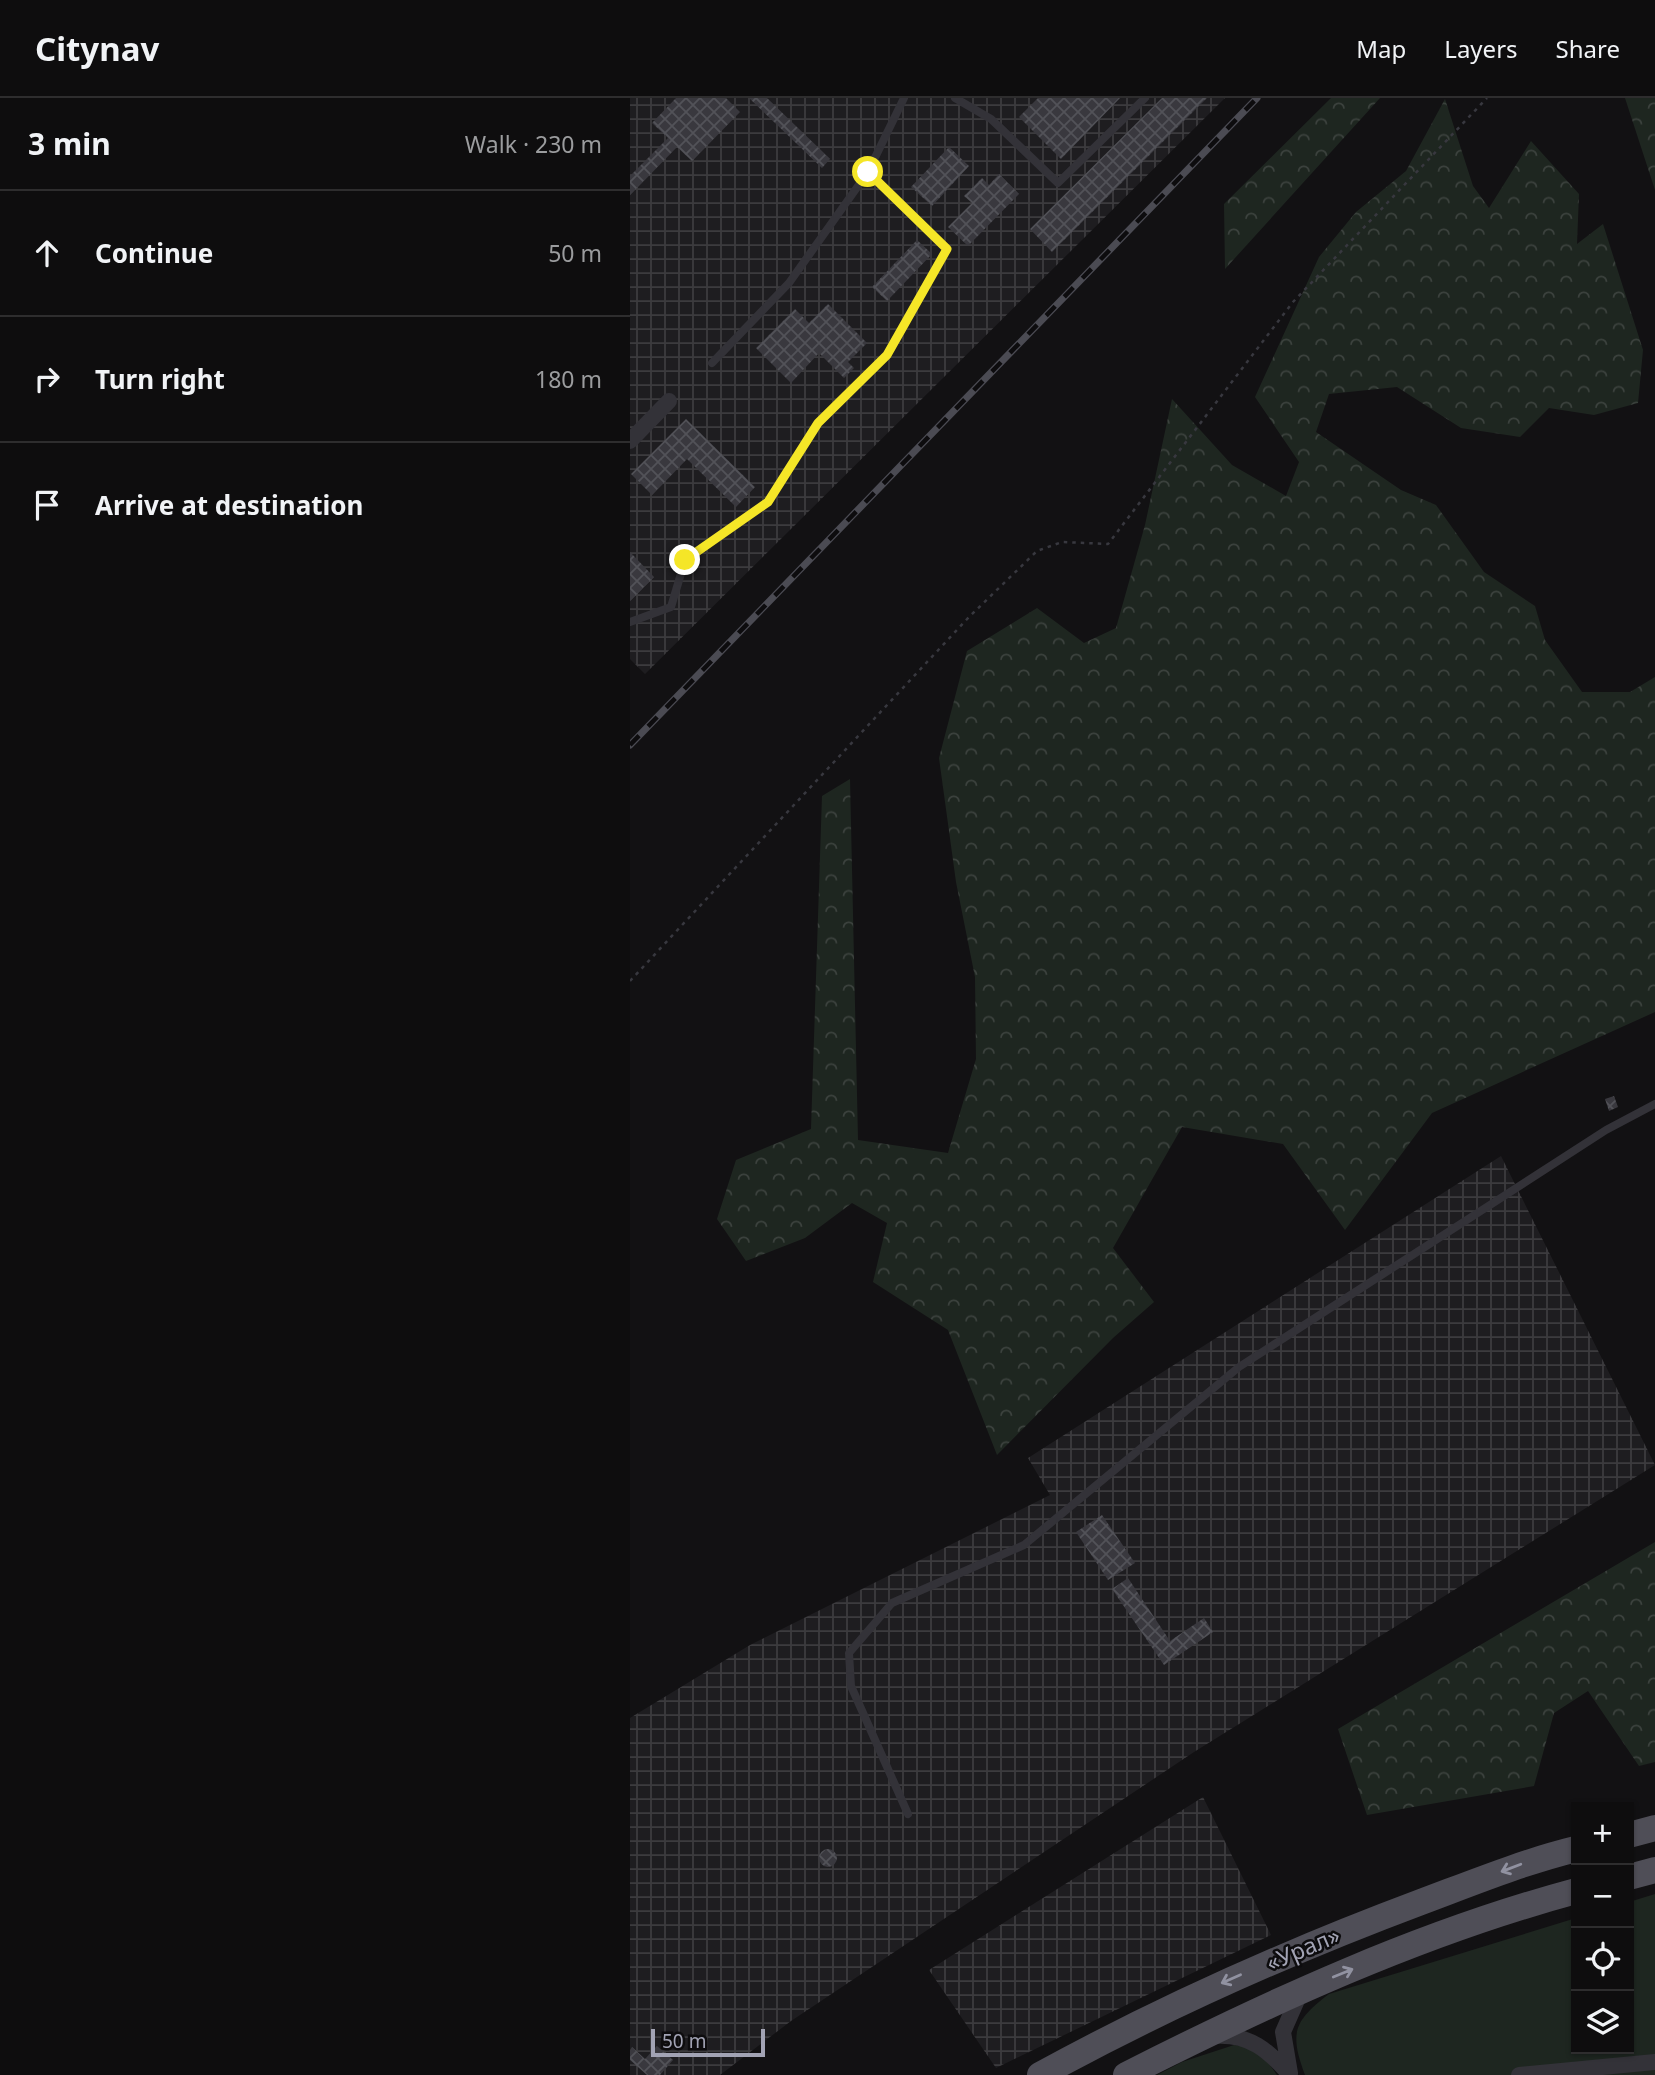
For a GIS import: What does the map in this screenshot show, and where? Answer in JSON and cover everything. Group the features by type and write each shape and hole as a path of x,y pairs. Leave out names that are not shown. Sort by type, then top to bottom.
{"main road":[{"path":"1634,1834 1655,1828"},
{"name":"«Урал»","path":"1040,2075 1226,1982 1378,1918 1537,1858 1571,1850"},
{"path":"1634,1876 1655,1870"},
{"name":"«Урал»","path":"1126,2075 1301,1990 1392,1954 1571,1893"}],"street":[{"path":"630,442 669,401"},
{"path":"1202,2036 1234,2035 1254,2041 1272,2054 1290,2075 1283,2032 1301,1990"},
{"path":"1519,2075 1655,2063"}],"lane":[{"path":"712,363 789,283 868,172 905,98"},
{"path":"955,98 991,119 1058,183 1145,98"},
{"path":"630,622 671,607 685,560 768,502 818,423 887,355 947,249 868,172"},
{"path":"908,1814 851,1686 849,1653 892,1603 1024,1545 1240,1367 1606,1130 1655,1104"}],"path":[{"path":"630,981 969,617 1037,551 1062,542 1108,544 1293,302 1487,98"}],"shaded area":[{"path":"630,98 1225,98 645,674 630,659"},
{"path":"1501,1156 1655,1465 1194,1752 791,2021 720,2075 630,2075 630,1718 750,1645 1050,1495 1028,1458"},
{"path":"1203,1797 1271,1935 996,2068 929,1970"}],"green space":[{"path":"1331,98 1380,98 1225,269 1224,204"},
{"path":"1625,98 1655,98 1655,190"},
{"path":"1445,99 1473,186 1489,208 1531,141 1579,194 1577,244 1603,224 1643,350 1638,403 1594,415 1549,408 1520,437 1461,428 1397,387 1329,394 1316,432 1401,490 1436,505 1484,572 1535,606 1545,640 1582,692 1630,692 1655,677 1655,1012 1432,1113 1345,1230 1283,1144 1182,1127 1113,1248 1154,1302 1113,1338 997,1455 948,1330 873,1282 887,1223 852,1203 805,1238 746,1261 717,1219 736,1160 811,1129 822,796 850,779 858,1140 948,1153 976,1059 975,977 956,882 939,758 967,651 1037,608 1084,643 1116,628 1145,525 1172,399 1232,465 1286,496 1299,462 1255,397 1319,257 1356,212 1406,171"},
{"path":"1655,1542 1655,1762 1639,1766 1588,1691 1554,1713 1534,1786 1367,1815 1338,1729"},
{"path":"1655,1894 1655,2075 1305,2075 1297,2048 1298,2028 1308,2012 1329,1994 1571,1920 1571,2054 1634,2054 1634,1900"},
{"path":"1234,2045 1260,2054 1277,2075 1157,2075 1182,2062"}],"building":[{"path":"676,98 726,98 740,112 692,161 677,147 630,195 630,176 668,138 652,123"},
{"path":"749,98 767,98 830,159 822,168"},
{"path":"1038,98 1120,98 1061,159 1019,117"},
{"path":"1162,98 1207,98 1052,252 1030,229"},
{"path":"949,147 969,166 932,206 911,187"},
{"path":"999,174 1019,194 968,246 948,227 972,203 964,196 982,178 989,185"},
{"path":"917,240 932,254 887,301 872,287"},
{"path":"828,304 867,343 848,362 854,368 844,378 819,353 791,383 756,348 795,309 809,323"},
{"path":"686,419 755,487 736,507 687,459 652,495 631,474"},
{"path":"630,552 654,577 630,601"},
{"path":"1614,1096 1618,1107 1609,1111 1605,1099"},
{"path":"1102,1515 1135,1563 1108,1580 1076,1532"},
{"path":"1128,1578 1170,1641 1204,1618 1213,1632 1164,1665 1112,1589"},
{"path":"824,1849 832,1849 837,1858 835,1865 824,1867 819,1862 819,1854"},
{"path":"657,2046 673,2060 660,2075 647,2075 630,2060 630,2050 632,2047 645,2059"}],"railway":[{"path":"630,745 1257,98"}],"route":[{"path":"685,560 768,502 818,423 887,355 947,249 868,172"}]}
